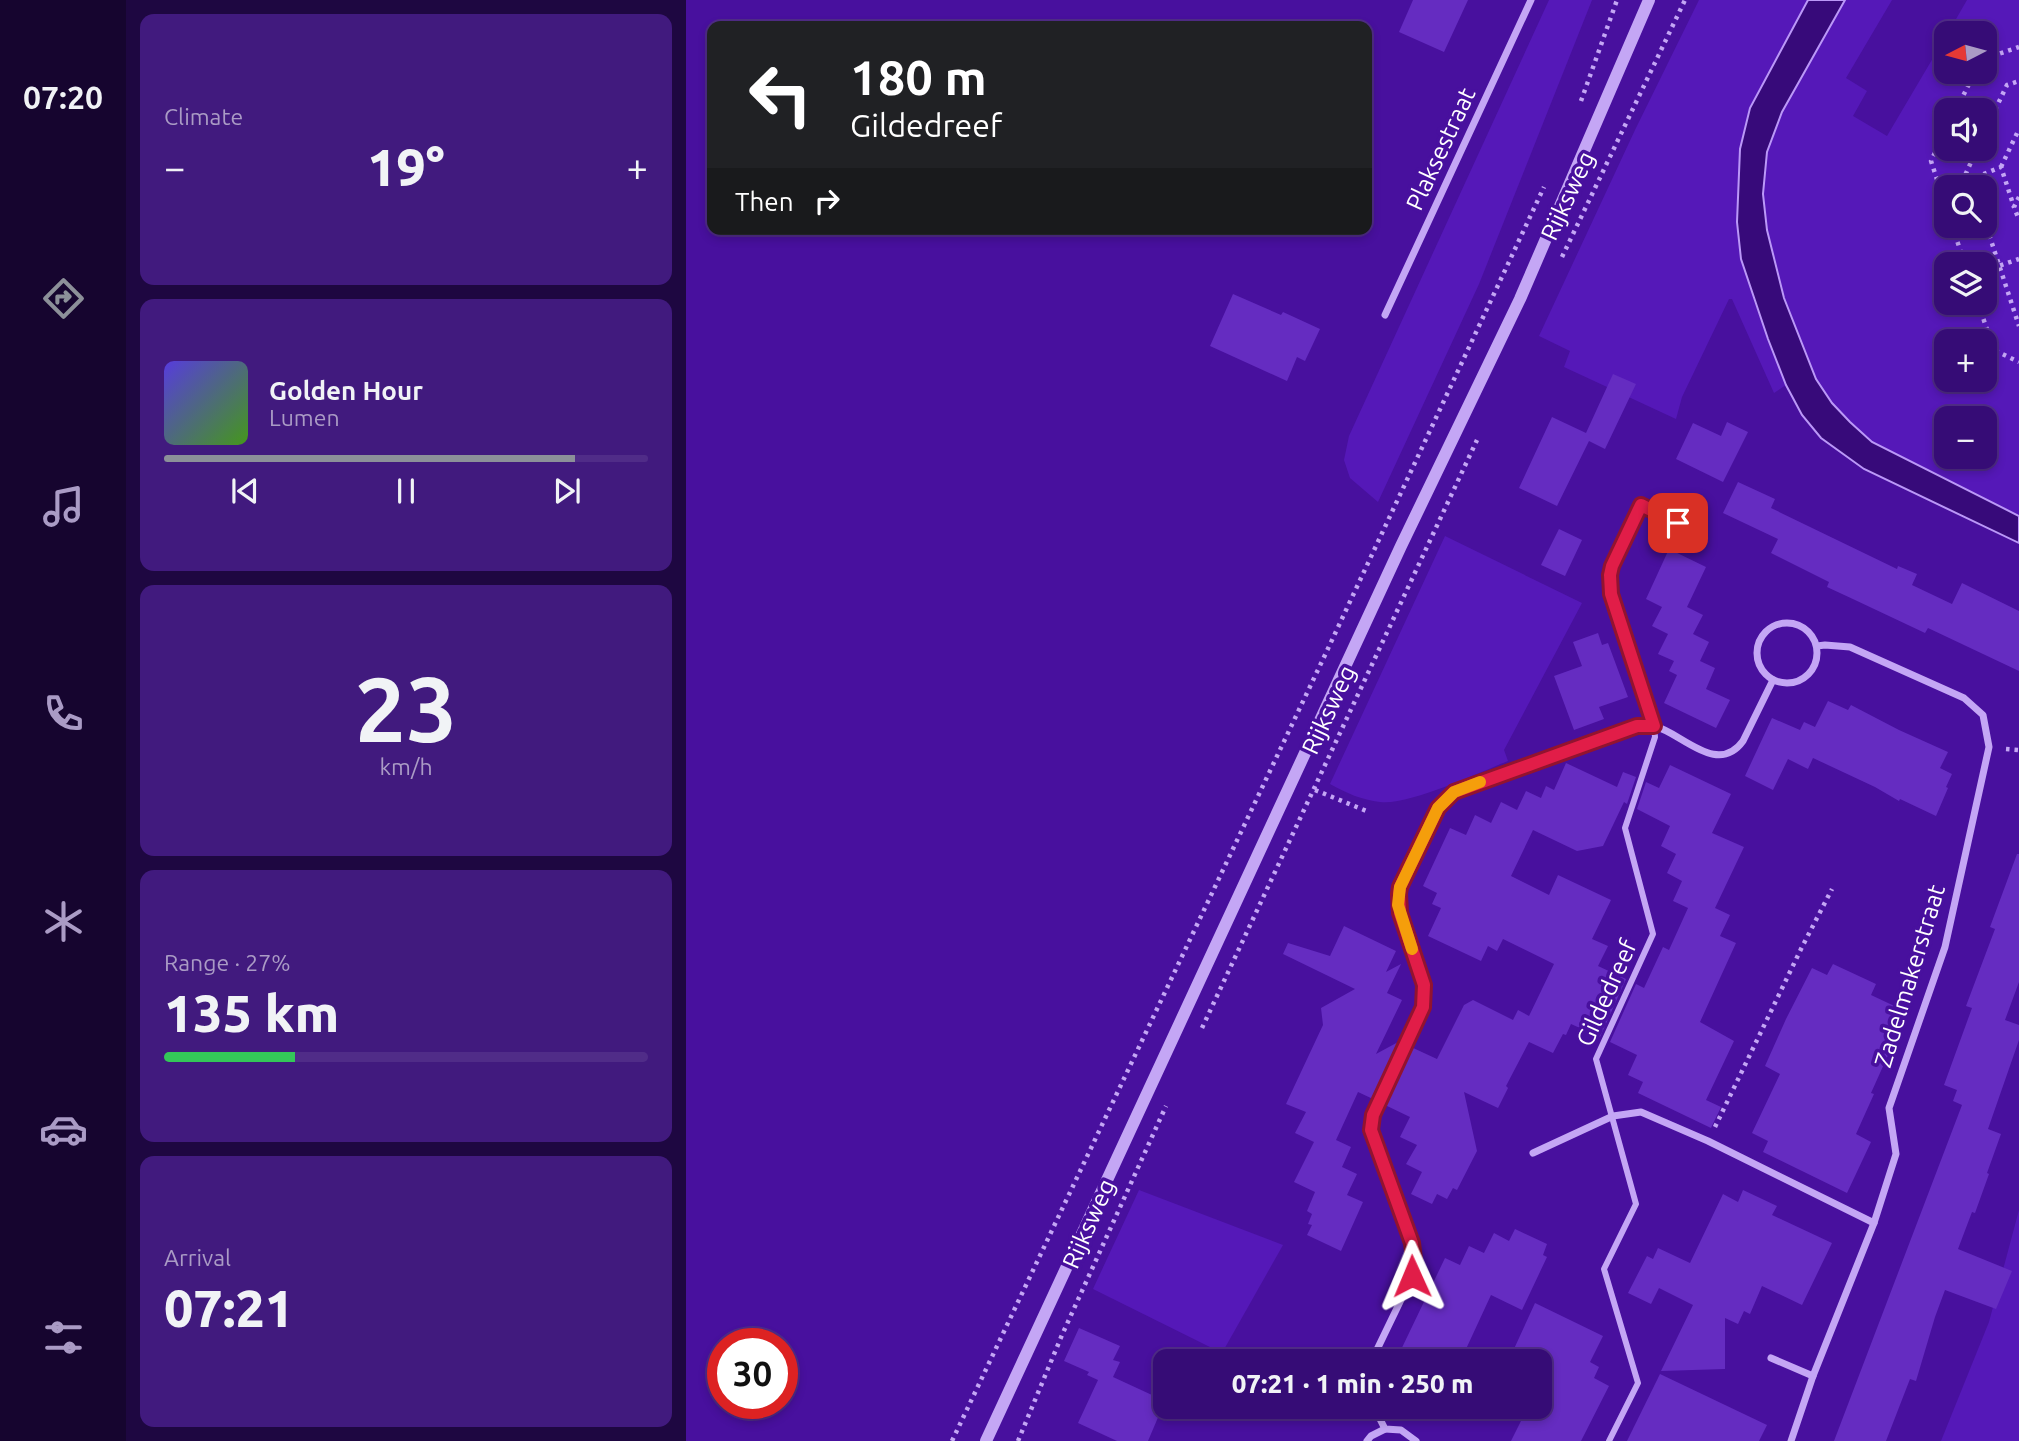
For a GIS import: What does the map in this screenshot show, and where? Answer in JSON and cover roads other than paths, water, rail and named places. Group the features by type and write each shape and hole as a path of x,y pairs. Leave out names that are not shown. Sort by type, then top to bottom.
{"street":[{"name":"Plaksestraat","path":"1385,315 1531,0"},
{"name":"Rijksweg","path":"986,1441 1395,559 1520,299 1649,0"},
{"name":"Gildedreef","path":"1609,1441 1638,1383 1604,1269 1636,1204 1596,1059 1653,934 1625,828 1655,737 1654,726 1611,594 1610,575 1641,505 1697,531"},
{"path":"1786,623 1802,627 1813,637 1817,646 1814,666 1804,678 1790,684 1773,680 1763,672 1757,657 1759,640 1770,628 1786,623"},
{"name":"Zadelmakerstraat","path":"1791,1441 1813,1376 1874,1223 1896,1154 1889,1108 1945,947 1989,747 1983,715 1964,698 1850,647 1817,646"},
{"path":"1377,1349 1415,1267 1412,1243 1371,1130 1373,1115 1423,1007 1424,985 1398,905 1400,887 1438,808 1454,792 1637,726 1654,726 1707,754 1729,752 1743,741 1773,680"},
{"path":"1533,1153 1613,1116 1641,1112 1708,1141 1874,1223"},
{"path":"1771,1358 1813,1376"},
{"path":"1380,1419 1385,1429"},
{"path":"1367,1441 1385,1429 1401,1430 1416,1441"}]}
